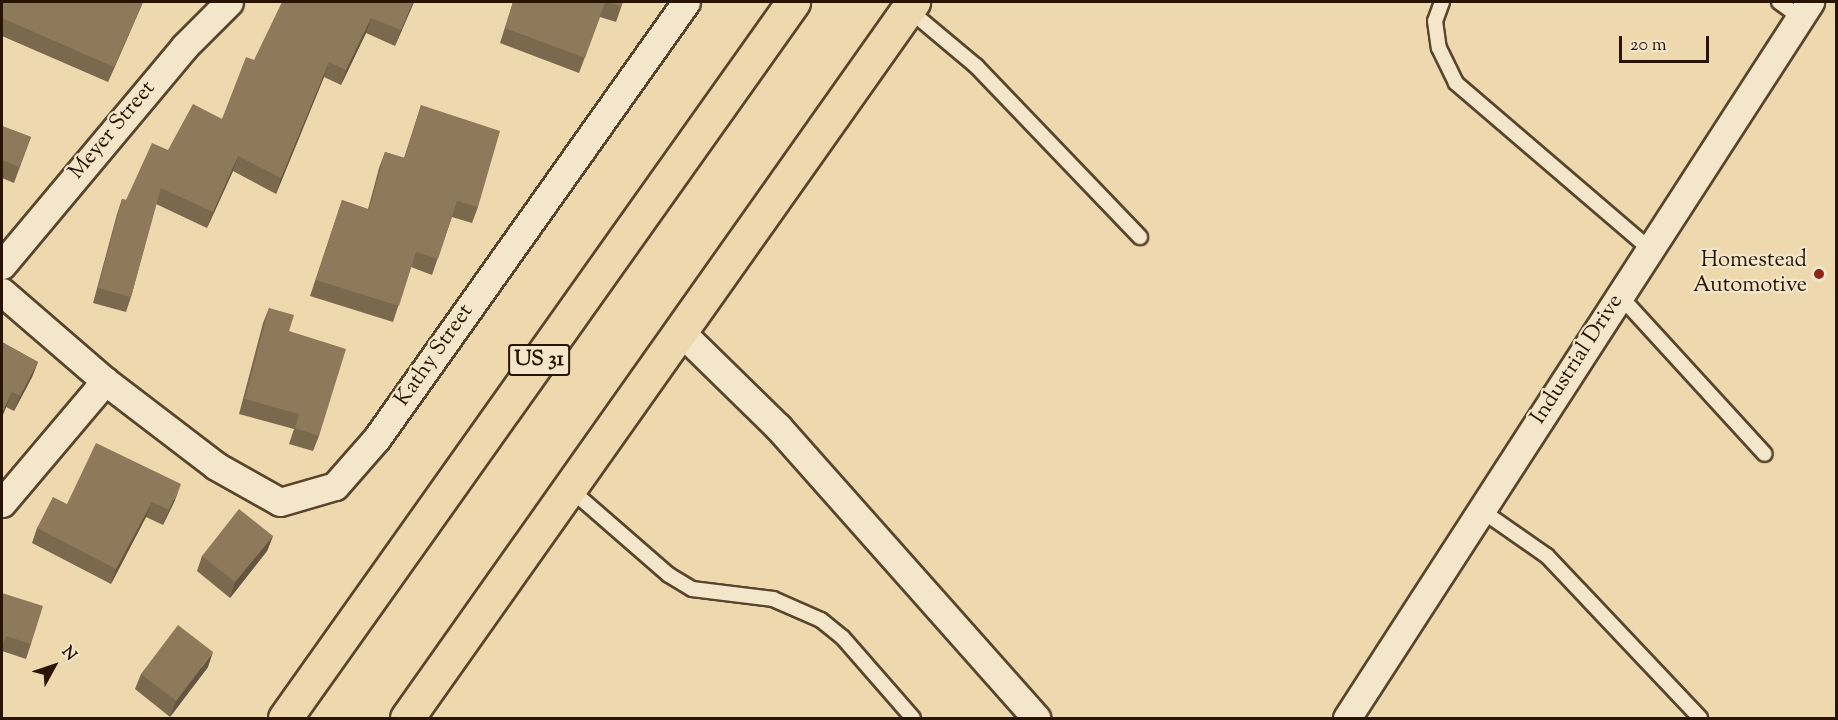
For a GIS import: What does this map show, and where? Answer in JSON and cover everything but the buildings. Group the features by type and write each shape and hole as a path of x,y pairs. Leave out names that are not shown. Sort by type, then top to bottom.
{"main road":[{"name":"US 31","path":"285,718 793,2"},
{"path":"407,718 910,5"}],"street":[{"name":"Meyer Street","path":"2,265 177,55 229,2"},
{"name":"Kathy Street","path":"2,292 105,381 216,466 280,502 335,486 377,438 686,2"},
{"name":"Industrial Drive","path":"1347,718 1650,249 1797,7"},
{"path":"681,332 778,427 1036,718"},
{"path":"2,503 105,381"}],"lane":[{"path":"1442,2 1435,21 1439,48 1456,83 1650,249"},
{"path":"910,5 976,66 1140,237"},
{"path":"1620,296 1765,454"},
{"path":"570,489 669,574 692,589 773,599 821,620 843,638 913,718"},
{"path":"1481,510 1547,556 1700,718"}],"place":[{"name":"Homestead Automotive","path":"1819,274"}]}
